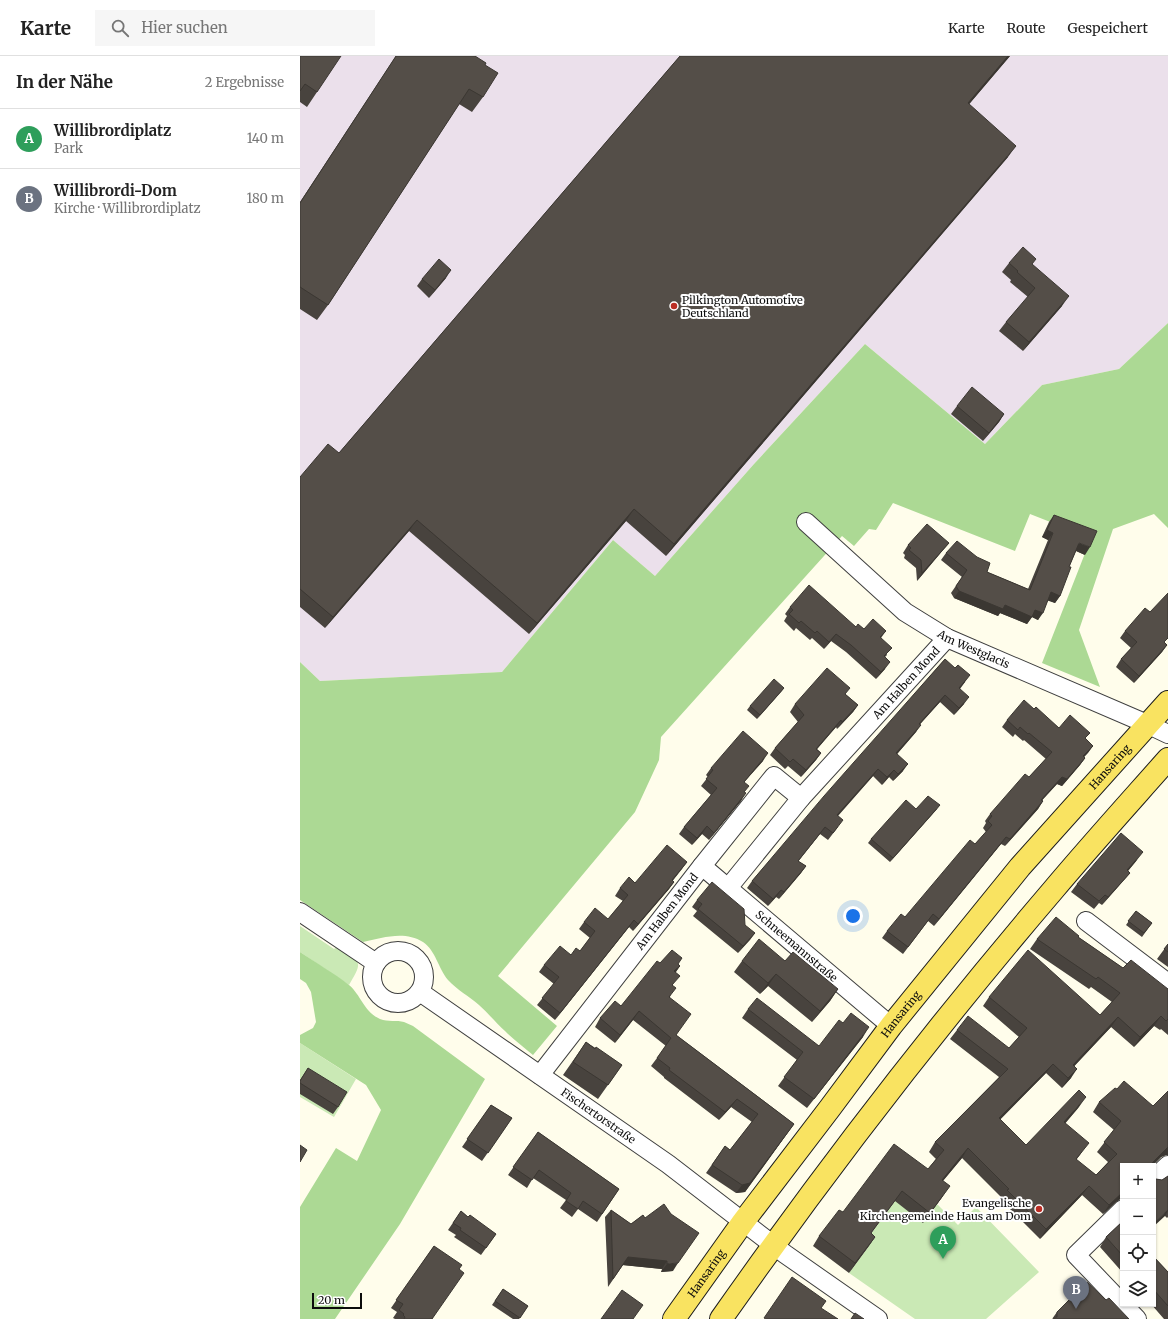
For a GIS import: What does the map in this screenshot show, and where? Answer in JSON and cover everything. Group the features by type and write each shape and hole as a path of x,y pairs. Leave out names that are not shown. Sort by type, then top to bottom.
{"main road":[{"name":"Hansaring","path":"674,1319 743,1222 891,1026 1020,867 1168,702"},
{"path":"721,1319 773,1244 926,1045 1054,889 1168,759"}],"street":[{"name":"Am Westglacis","path":"806,522 906,612 947,638 1168,734"},
{"name":"Am Halben Mond","path":"728,888 800,798 947,638"},
{"name":"Am Halben Mond","path":"540,1075 702,866 774,776 800,798"},
{"name":"Schneemannstraße","path":"702,866 891,1026"},
{"path":"300,912 376,963"},
{"path":"1086,921 1168,983"},
{"path":"395,951 403,951 411,954 422,965 424,973 424,981 420,992 411,1000 404,1002 396,1003 388,1001 376,990 373,982 373,973 376,963 388,953 395,951"},
{"name":"Fischertorstraße","path":"420,992 668,1164 743,1222 878,1319"},
{"path":"1156,1177 1168,1165"},
{"path":"1120,1212 1076,1255 1137,1319"}],"shaded area":[{"path":"300,56 1168,56 1168,323 1119,369 1042,385 985,444 865,344 754,464 655,576 613,540 502,672 320,681 300,662"}],"green space":[{"path":"1168,323 1168,528 1154,514 1113,529 1079,630 1100,687 1042,663 1091,538 1030,514 1015,551 893,503 876,530 869,529 854,546 842,536 661,737 659,760 635,812 498,976 557,1026 533,1055 508,1034 479,1005 448,980 431,950 423,942 408,936 393,936 363,942 300,900 300,662 320,681 502,672 613,540 655,576 754,464 865,344 985,444 1042,385 1119,369"},
{"path":"300,926 334,949 340,945 356,959 358,962 357,971 349,985 300,952"},
{"path":"300,952 349,985 366,1008 375,1016 383,1020 405,1022 413,1026 485,1079 400,1224 335,1319 300,1319 300,1207 336,1148 357,1161 381,1110 366,1085 300,1043 300,1035 313,1028 316,1022 311,992 306,983 300,979"},
{"path":"300,1043 356,1079 334,1117 300,1097"},
{"path":"895,1201 937,1204 958,1225 976,1207 1039,1272 986,1319 915,1319 849,1273 869,1246 864,1243"}],"building":[{"path":"300,56 341,56 317,92 305,84 300,91"},
{"path":"396,56 475,56 486,63 485,65 498,73 483,97 469,89 328,305 300,287 300,203"},
{"name":"Pilkington Automotive Deutschland","path":"680,56 1008,56 968,103 1016,146 674,544 634,509 537,623 417,520 333,617 300,589 300,477 328,444 339,453"},
{"path":"1023,247 1036,259 1032,264 1069,296 1029,342 1006,322 1035,288 1009,263"},
{"path":"439,259 451,270 435,290 422,279"},
{"path":"972,387 1004,414 989,433 957,406"},
{"path":"1054,515 1097,531 1090,547 1079,543 1069,567 1071,567 1060,596 1051,592 1043,613 1035,610 1032,617 1005,605 1003,609 959,591 956,586 967,570 946,553 957,541 977,557 990,563 987,572 1030,590 1053,533 1047,530"},
{"path":"927,524 949,543 922,573 921,560 909,550 911,548 908,545"},
{"path":"809,585 856,627 858,624 864,629 873,619 886,631 880,637 892,648 884,656 890,662 881,672 851,645 836,634 829,642 817,631 815,633 801,621 799,623 789,614 793,610 790,607"},
{"path":"1168,593 1168,638 1164,642 1167,645 1139,676 1121,659 1137,642 1125,631 1145,608 1150,612"},
{"path":"945,659 955,668 958,665 970,675 959,688 969,697 959,708 945,695 896,753 908,764 898,774 894,770 887,777 878,769 837,815 843,820 833,833 825,827 798,861 806,866 784,892 781,890 773,899 752,881 824,796"},
{"path":"827,668 850,688 845,694 858,705 842,722 841,720 816,749 821,753 806,770 793,759 790,762 775,748 804,715 795,704"},
{"path":"774,679 784,688 760,715 750,706"},
{"path":"1024,700 1034,709 1036,707 1059,728 1070,715 1090,733 1085,738 1093,746 1083,756 1085,758 1067,779 1062,777 1041,800 1043,801 1010,839 1006,837 939,919 933,914 908,947 887,931 901,914 905,917 970,840 975,844 992,825 988,821 992,816 990,814 1025,774 1029,777 1052,752 1029,733 1028,734 1020,727 1018,730 1007,720"},
{"path":"743,731 768,753 744,782 749,786 744,792 746,793 714,833 707,826 697,838 684,827 717,788 706,779 713,770 711,768"},
{"path":"928,796 940,805 893,858 871,839 906,800 916,809"},
{"path":"1121,833 1143,852 1127,870 1130,873 1108,897 1105,895 1099,901 1077,884"},
{"path":"667,845 687,862 672,880 674,882 638,924 634,920 560,1013 542,998 559,977 544,965 560,946 571,955 576,948 580,951 595,931 584,922 595,908 608,919 628,895 620,888 629,877 635,883"},
{"path":"712,882 744,909 745,925 755,933 743,946 698,909 702,904 697,900"},
{"path":"1136,911 1152,923 1144,933 1128,921"},
{"path":"1056,917 1079,936 1078,937 1123,968 1131,960 1168,989 1168,1019 1166,1021 1161,1016 1140,1037 1118,1017 1073,1065 1077,1069 1068,1078 1053,1064 999,1118 1026,1145 1079,1090 1086,1097 1064,1122 1089,1143 1076,1159 1096,1175 1117,1154 1104,1142 1121,1121 1099,1102 1115,1088 1117,1089 1124,1081 1153,1106 1168,1091 1168,1147 1152,1163 1120,1163 1120,1195 1109,1205 1089,1186 1046,1229 968,1148 942,1180 950,1186 930,1213 902,1191 871,1233 875,1237 855,1263 819,1236 839,1210 843,1212 894,1144 928,1169 944,1150 935,1142 1008,1069 957,1030 968,1016 1009,1048 1027,1028 989,997 1028,950 1100,1015 1120,993 1098,977 1096,979 1037,939"},
{"path":"759,939 785,961 793,952 838,989 820,1011 776,974 768,983 742,961"},
{"path":"1168,944 1168,952 1164,949"},
{"path":"672,950 682,958 678,964 680,966 674,971 680,976 672,985 676,988 669,997 691,1014 676,1035 794,1124 750,1183 742,1185 712,1165 725,1146 730,1150 758,1114 737,1099 725,1112 669,1070 670,1068 657,1058 671,1038 639,1011 620,1035 600,1018 615,1001 621,1006 657,961 660,963"},
{"path":"757,998 819,1046 839,1020 843,1023 851,1013 869,1027 814,1099 784,1077 803,1052 748,1009"},
{"path":"586,1042 622,1065 608,1085 573,1062"},
{"path":"308,1068 347,1092 338,1107 300,1083"},
{"path":"491,1105 512,1118 488,1153 467,1139"},
{"path":"538,1132 619,1189 602,1214 583,1201 578,1209 566,1201 571,1193 539,1170 532,1180 513,1167"},
{"path":"300,1145 307,1150 300,1162"},
{"path":"1168,1176 1168,1210 1156,1221 1156,1179 1162,1180"},
{"path":"664,1204 671,1214 699,1233 678,1263 667,1264 667,1261 628,1257 613,1279 611,1210 631,1224 643,1215 645,1218"},
{"path":"461,1211 468,1217 470,1215 496,1234 486,1248 460,1230 461,1228 453,1223"},
{"path":"1120,1224 1120,1253 1106,1237"},
{"path":"434,1246 462,1265 459,1269 464,1273 432,1319 404,1319 404,1314 399,1310 403,1304 396,1300"},
{"path":"1156,1259 1168,1272 1168,1306 1156,1292"},
{"path":"792,1277 826,1301 821,1308 838,1319 764,1318"},
{"path":"1087,1282 1106,1300 1109,1298 1129,1319 1053,1319 1057,1317 1057,1312"},
{"path":"503,1289 528,1306 520,1318 495,1301"},
{"path":"622,1290 643,1305 633,1319 601,1319"},
{"path":"855,1313 864,1319 851,1319"}],"place":[{"name":"Pilkington Automotive Deutschland","path":"674,306"},
{"name":"Evangelische Kirchengemeinde Haus am Dom","path":"1039,1209"},
{"name":"Willibrordiplatz","path":"943,1259"},
{"name":"Willibrordi-Dom","path":"1076,1309"}]}
